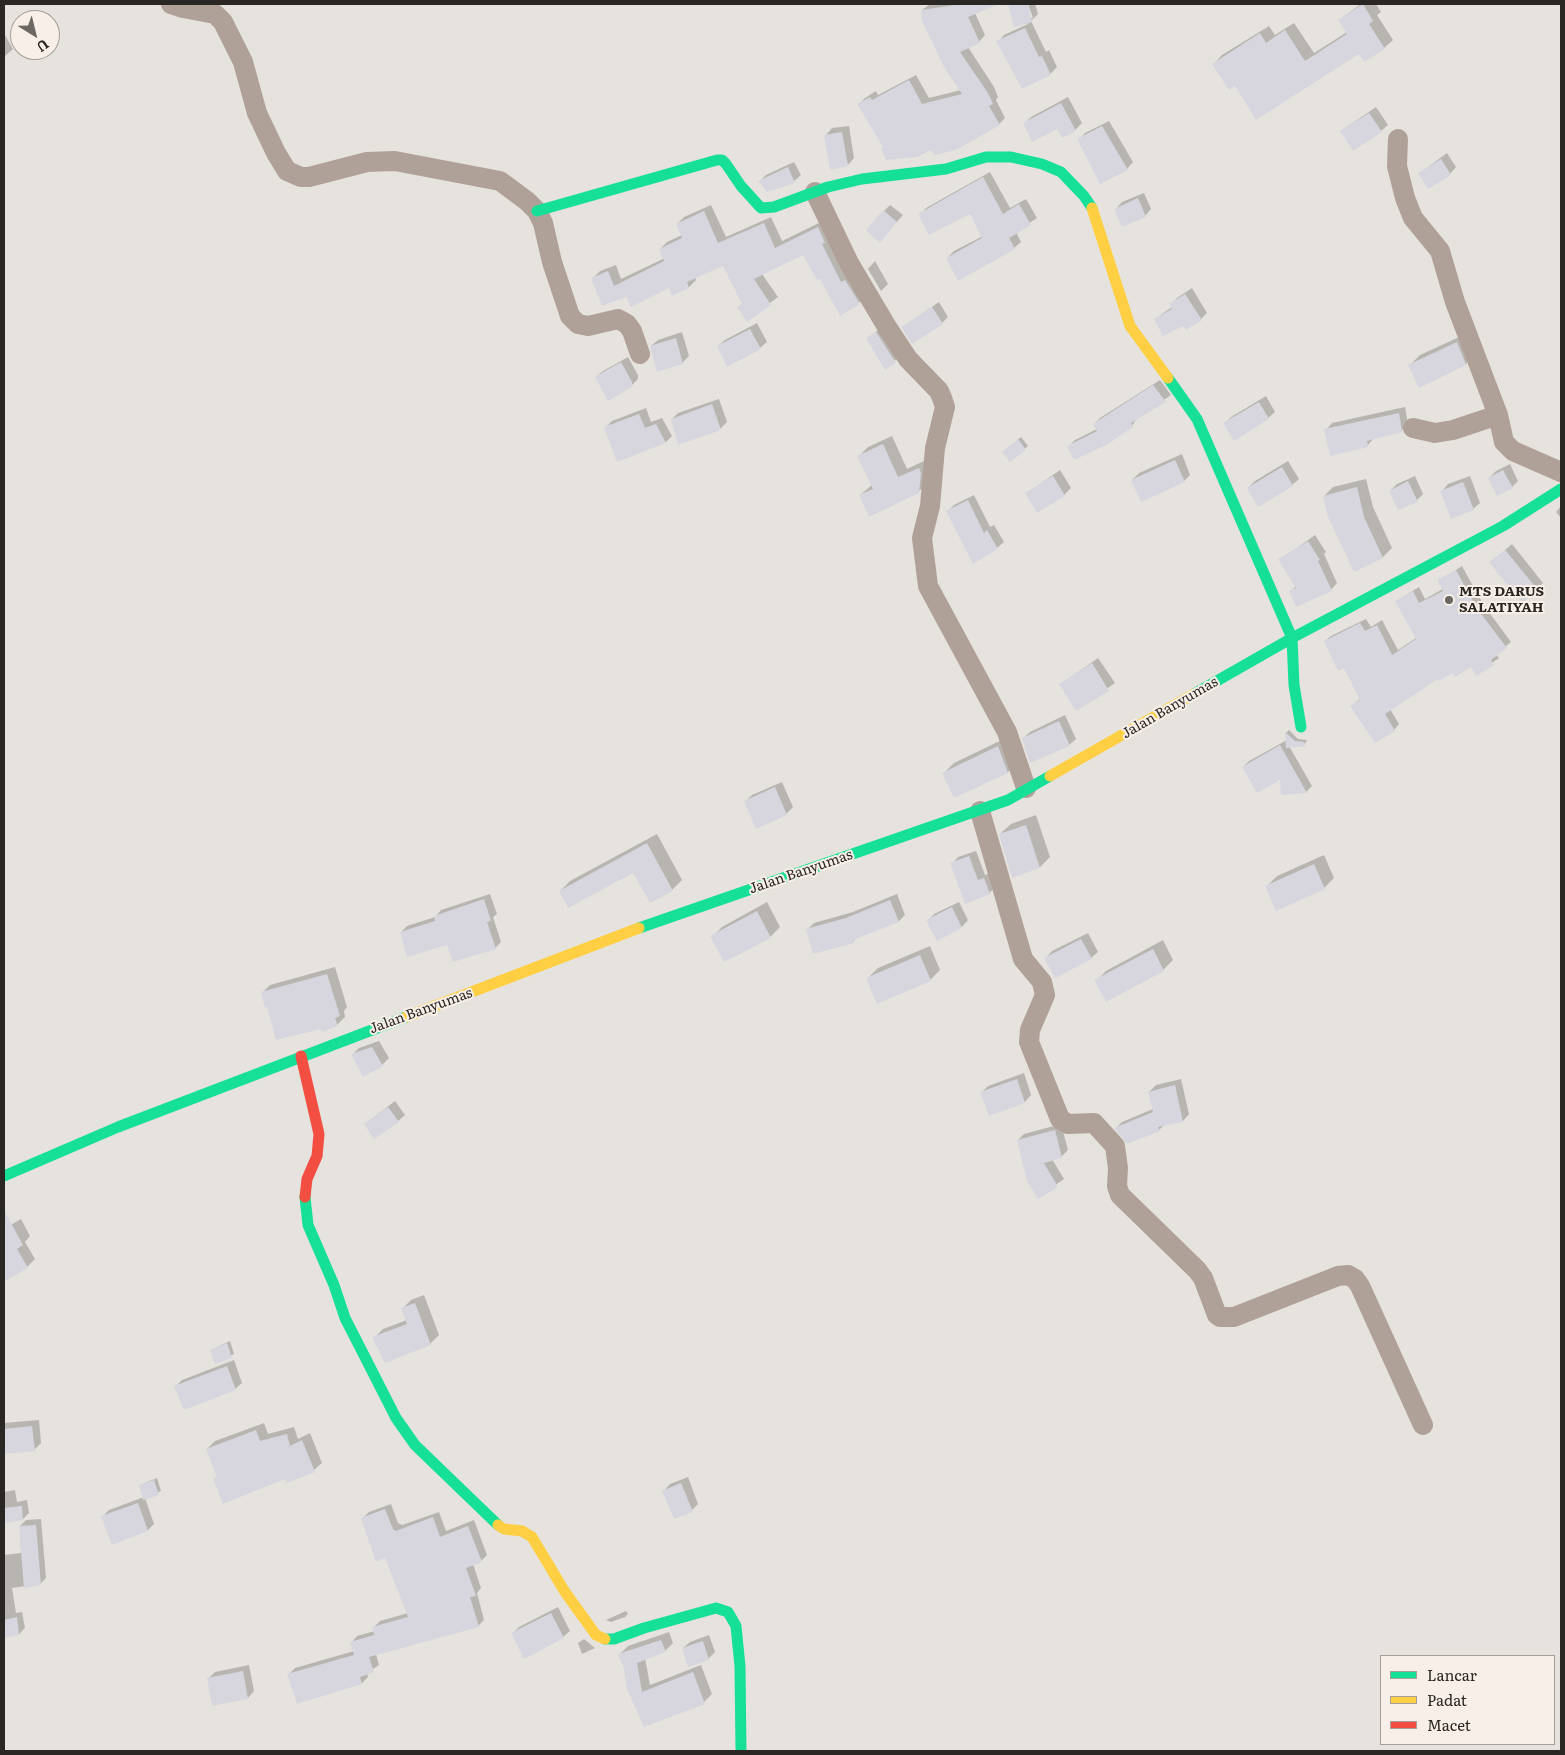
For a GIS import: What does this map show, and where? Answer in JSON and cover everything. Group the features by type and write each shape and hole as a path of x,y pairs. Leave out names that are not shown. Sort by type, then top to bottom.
{"street":[{"path":"171,4 215,14 224,22 243,62 257,113 276,153 287,171 294,175 309,177 367,162 395,161 500,181 517,192 536,211 543,223 552,262 570,316 578,324 588,326 618,319 627,324 632,331 640,354"},
{"path":"1398,139 1397,166 1405,198 1413,218 1440,251 1454,302 1498,415 1507,447 1561,472"},
{"path":"536,211 717,160 722,160 726,164 746,192 761,208 774,208 815,192 862,179 946,170 986,158 1011,157 1042,164 1061,172 1084,196 1096,214 1130,326 1197,420 1292,638 1294,685 1301,727"},
{"path":"815,192 849,263 887,327 908,359 939,391 945,406 935,448 930,506 922,538 928,586 1007,732 1026,788"},
{"path":"1413,428 1434,433 1453,430 1498,415"},
{"name":"Jalan Banyumas","path":"4,1176 118,1127 301,1056 503,982 660,920 1008,800 1026,788 1118,738 1292,638 1437,563 1503,526 1561,489"},
{"path":"980,811 1022,959 1042,982 1045,995 1030,1030 1029,1042 1060,1119 1068,1124 1094,1124 1115,1146 1118,1168 1117,1186 1120,1195 1197,1270 1203,1278 1217,1315 1220,1317 1234,1317 1338,1276 1348,1275 1355,1279 1360,1286 1423,1425"},
{"path":"301,1056 319,1134 317,1156 307,1179 304,1198 308,1225 334,1285 345,1318 396,1418 415,1445 496,1524 504,1529 522,1531 532,1537 565,1592 596,1635 604,1639 614,1638 716,1608 728,1612 736,1626 740,1666 741,1751"}],"building":[{"path":"962,4 999,4 968,17 980,43 960,52 988,93 993,104 989,106 1000,125 956,150 935,155 931,150 917,157 886,160 881,148 883,147 857,104 870,97 872,100 909,80 922,104 962,94 944,67 922,21 921,10"},
{"path":"1008,4 1028,4 1032,22 1014,27"},
{"path":"1363,4 1373,21 1369,24 1385,49 1364,62 1359,54 1256,120 1235,86 1229,90 1212,64 1260,33 1266,43 1285,30 1305,61 1347,34 1338,20"},
{"path":"1025,28 1039,57 1042,56 1051,75 1022,89 996,41"},
{"path":"1061,103 1076,131 1062,138 1057,129 1032,142 1023,123"},
{"path":"1369,113 1382,132 1353,151 1340,131"},
{"path":"1102,126 1128,170 1100,184 1077,139"},
{"path":"842,132 848,166 830,170 824,135"},
{"path":"1441,159 1451,175 1428,189 1418,173"},
{"path":"788,167 795,183 767,192 758,181"},
{"path":"983,177 1003,214 1019,204 1031,225 1009,238 1015,249 958,281 946,258 982,238 970,214 929,235 918,214"},
{"path":"1138,198 1146,217 1122,227 1114,209"},
{"path":"883,210 897,222 880,243 866,230"},
{"path":"704,211 718,243 764,223 775,248 818,227 825,243 822,244 841,282 845,280 860,304 840,316 820,279 817,280 803,255 754,279 771,305 747,322 737,307 742,304 723,266 687,282 689,288 672,296 669,288 631,307 626,297 602,306 591,278 608,271 614,286 664,261 659,249 682,238 676,224"},
{"path":"1185,294 1202,320 1186,330 1183,326 1163,336 1154,319 1172,309 1169,304"},
{"path":"932,307 943,324 912,344 901,327"},
{"path":"750,329 761,349 727,367 717,346"},
{"path":"876,332 896,363 885,370 866,338"},
{"path":"676,338 683,364 657,372 650,346"},
{"path":"1457,342 1466,365 1419,388 1408,365"},
{"path":"621,362 632,382 632,387 608,401 595,377"},
{"path":"1153,385 1166,402 1131,423 1133,427 1108,444 1074,460 1067,446 1097,431 1093,424"},
{"path":"1259,402 1269,419 1234,441 1223,423"},
{"path":"712,404 721,430 678,445 671,419"},
{"path":"1399,413 1402,432 1367,441 1368,447 1330,456 1324,429"},
{"path":"639,414 645,428 656,424 666,443 617,462 604,427"},
{"path":"1018,439 1026,450 1010,462 1002,452"},
{"path":"883,444 898,477 919,468 921,473 919,493 869,517 859,495 873,489 857,456"},
{"path":"1175,460 1185,482 1141,502 1131,480"},
{"path":"1282,467 1293,486 1258,507 1247,488"},
{"path":"1503,470 1513,488 1497,496 1488,478"},
{"path":"1053,476 1065,496 1037,513 1025,493"},
{"path":"1408,481 1418,502 1398,510 1389,491"},
{"path":"1463,482 1474,510 1451,519 1440,491"},
{"path":"1357,487 1364,517 1383,558 1354,572 1328,517 1323,496"},
{"path":"968,500 984,533 987,530 998,549 973,564 946,511"},
{"path":"1308,541 1320,560 1318,561 1332,591 1296,607 1289,591 1296,588 1278,559"},
{"path":"1505,550 1538,590 1522,603 1489,562"},
{"path":"1456,570 1478,610 1507,648 1491,660 1494,665 1476,676 1471,667 1455,677 1452,673 1439,681 1438,679 1385,714 1395,731 1375,743 1350,706 1360,700 1344,668 1338,671 1324,641 1360,623 1365,631 1377,625 1392,655 1416,639 1395,601 1413,591 1419,603 1443,591 1437,580"},
{"path":"1092,663 1109,691 1076,711 1059,684"},
{"path":"1059,721 1070,746 1030,763 1022,738"},
{"path":"1285,732 1295,741 1304,742 1305,746 1286,748"},
{"path":"1280,745 1307,793 1281,795 1280,780 1257,793 1242,767"},
{"path":"998,746 1008,773 954,798 942,773"},
{"path":"775,787 787,815 756,829 744,801"},
{"path":"1026,825 1040,868 1012,878 999,834"},
{"path":"647,843 673,891 650,903 633,873 568,908 559,891"},
{"path":"969,856 978,880 984,878 990,894 965,904 950,863"},
{"path":"1314,864 1325,889 1276,911 1265,886"},
{"path":"484,899 491,921 487,922 496,949 453,962 447,945 407,957 400,932 435,921 434,916"},
{"path":"890,900 899,922 853,940 854,943 813,954 806,929 846,918"},
{"path":"952,907 962,928 937,941 926,920"},
{"path":"757,911 771,938 724,962 710,936"},
{"path":"1081,939 1092,959 1055,978 1044,958"},
{"path":"1153,949 1164,971 1106,1002 1094,980"},
{"path":"920,955 931,981 877,1004 866,978"},
{"path":"327,974 340,1016 335,1018 338,1026 322,1032 321,1029 276,1040 261,992"},
{"path":"372,1047 383,1066 363,1077 351,1054"},
{"path":"1017,1079 1025,1103 989,1116 980,1092"},
{"path":"1175,1085 1183,1122 1158,1127 1160,1131 1127,1144 1114,1128 1153,1112 1148,1092"},
{"path":"388,1107 399,1122 374,1139 364,1124"},
{"path":"1055,1130 1062,1158 1044,1163 1058,1187 1038,1199 1027,1181 1017,1140"},
{"path":"4,1210 23,1245 17,1249 28,1268 4,1282"},
{"path":"415,1303 431,1345 385,1363 372,1337 407,1324 401,1308"},
{"path":"227,1343 232,1358 215,1364 210,1350"},
{"path":"227,1366 236,1390 184,1410 174,1386"},
{"path":"32,1426 35,1451 4,1454 4,1429"},
{"path":"256,1430 260,1441 287,1434 290,1446 302,1440 315,1472 287,1483 285,1479 223,1504 213,1478 217,1477 206,1449"},
{"path":"154,1480 159,1495 143,1500 139,1485"},
{"path":"681,1483 693,1512 674,1519 662,1491"},
{"path":"138,1503 148,1531 112,1545 101,1516"},
{"path":"22,1506 23,1520 4,1523 4,1508"},
{"path":"385,1509 393,1529 396,1531 433,1517 440,1537 468,1526 482,1562 466,1568 476,1596 470,1597 479,1627 369,1657 374,1672 360,1677 362,1684 297,1704 287,1674 354,1655 350,1642 374,1635 372,1627 408,1617 385,1558 376,1562 361,1518"},
{"path":"36,1525 41,1585 24,1588 19,1526"},
{"path":"551,1613 564,1638 524,1659 511,1633"},
{"path":"17,1617 19,1635 4,1638 4,1620"},
{"path":"661,1640 666,1652 637,1663 642,1692 693,1672 705,1704 644,1727 627,1689 624,1669 618,1654"},
{"path":"703,1641 709,1660 688,1667 682,1648"},
{"path":"243,1671 248,1699 212,1706 207,1678"}],"traffic: fast":[{"path":"537,211 717,160 722,160 726,164 741,186 761,208 774,207 828,187 862,179 946,169 986,157 1011,157 1042,164 1061,172 1084,196 1092,208"},
{"path":"1168,378 1197,419 1292,638 1294,685 1301,727"},
{"path":"1194,694 1292,638 1503,526 1561,489"},
{"path":"639,928 1008,800 1050,776"},
{"path":"4,1176 118,1127 406,1017"},
{"path":"305,1197 308,1225 334,1285 345,1318 396,1418 415,1445 498,1525"},
{"path":"605,1639 614,1639 644,1628 716,1608 728,1612 736,1626 740,1666 741,1751"}],"traffic: slow":[{"path":"1092,208 1130,326 1168,378"},
{"path":"1050,776 1194,694"},
{"path":"406,1017 639,928"},
{"path":"498,1525 504,1529 522,1531 532,1537 565,1592 596,1635 605,1639"}],"traffic: jam":[{"path":"301,1056 319,1134 317,1156 307,1179 305,1197"}],"place":[{"name":"MTS DARUS SALATIYAH","path":"1449,600"}]}
